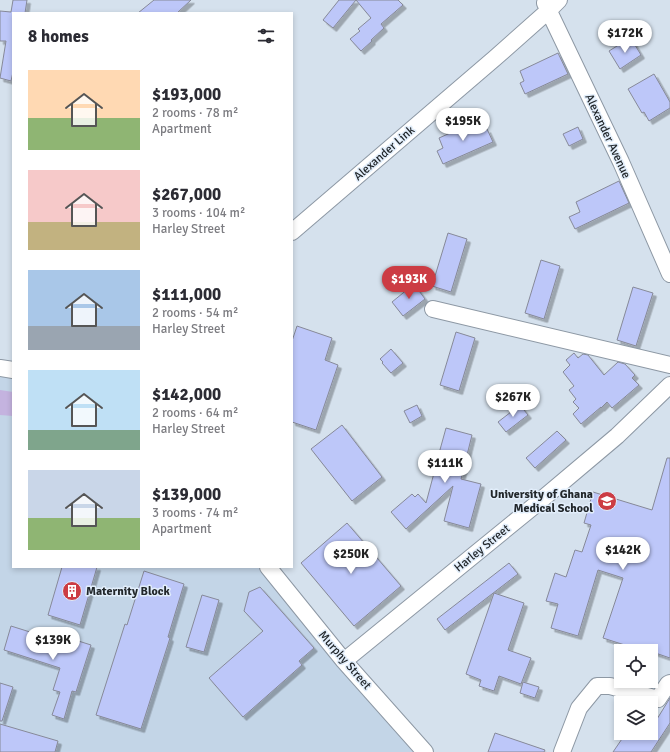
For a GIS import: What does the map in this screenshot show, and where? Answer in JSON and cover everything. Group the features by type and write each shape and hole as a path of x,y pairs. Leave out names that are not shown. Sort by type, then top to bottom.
{"street":[{"name":"Alexander Link","path":"293,231 495,58 550,4"},
{"name":"Alexander Avenue","path":"550,4 670,274"},
{"path":"433,310 670,365"},
{"path":"0,368 12,370"},
{"name":"Harley Street","path":"344,661 564,481 617,436 670,385"},
{"name":"Murphy Street","path":"269,568 344,661 425,752"},
{"path":"562,752 579,708 597,686 610,686 658,699 668,684 670,684"}],"shaded area":[{"path":"0,376 12,377 12,568 265,568 414,752 0,752"},
{"path":"0,390 12,392 12,416 0,415"}],"building":[{"path":"13,0 27,0 25,12 12,12 11,81 0,78 6,41 0,41 0,11 11,12"},
{"path":"154,0 191,0 178,12 139,12"},
{"path":"339,0 356,0 333,28 323,20"},
{"path":"356,0 398,0 403,5 381,24 384,28 361,51 350,39 360,31 358,29 371,18"},
{"path":"632,40 641,55 620,69 609,51 625,41 627,44"},
{"path":"558,53 568,74 525,94 520,83 524,81 520,71"},
{"path":"654,74 670,102 670,108 649,121 644,112 642,113 628,89"},
{"path":"477,121 482,132 487,129 493,142 443,164 437,151 443,148 439,138"},
{"path":"578,127 583,139 569,146 563,134"},
{"path":"619,181 629,203 575,229 569,217 580,212 576,202"},
{"path":"448,233 467,239 451,292 432,286"},
{"path":"541,260 560,266 544,319 525,313"},
{"path":"414,284 425,299 403,316 392,302"},
{"path":"633,287 653,293 636,346 617,340"},
{"path":"297,326 332,338 325,360 338,365 316,430 293,422 293,338"},
{"path":"456,332 475,338 459,391 440,385"},
{"path":"391,349 403,363 391,373 380,359"},
{"path":"574,353 578,358 583,354 588,355 604,375 618,362 625,364 635,375 632,378 639,385 612,408 607,402 581,424 573,414 579,408 573,402 576,399 569,390 574,386 563,372 570,365 566,360"},
{"path":"417,405 422,416 410,423 404,411"},
{"path":"520,405 528,415 506,432 498,422"},
{"path":"342,425 382,477 352,501 311,449"},
{"path":"446,428 472,435 461,479 481,484 469,528 444,521 453,486 406,529 391,512 412,494 415,497 418,494 426,503 434,473 419,463 428,451 438,457"},
{"path":"557,431 566,440 535,468 526,458"},
{"path":"667,458 670,458 670,658 658,654 658,644 622,644 603,638 623,578 598,570 578,636 551,628 558,604 546,601 555,573 566,577 575,550 582,552 591,525 584,523 593,492 652,510"},
{"path":"347,523 401,586 354,626 301,563"},
{"path":"509,563 518,574 445,630 437,619"},
{"name":"Maternity Block","path":"62,568 97,568 80,625 48,615"},
{"path":"144,571 184,584 168,637 170,638 141,729 96,715 125,624 127,625"},
{"path":"260,587 314,648 299,661 302,665 243,717 209,678 263,631 244,611 249,592"},
{"path":"494,593 524,603 508,650 531,658 521,684 499,676 494,691 479,686 481,680 466,674"},
{"path":"202,595 219,600 204,652 186,647"},
{"path":"11,626 68,644 69,638 91,645 76,692 72,691 64,719 52,715 60,692 53,690 60,668 4,650"},
{"path":"523,682 539,687 535,698 520,693"},
{"path":"0,683 13,687 2,721 0,721"},
{"path":"670,698 670,723 651,752 613,752 621,740 658,740 658,717"},
{"path":"0,724 58,741 55,752 0,752"},
{"path":"495,733 545,750 544,752 488,752"}],"place":[{"name":"University of Ghana Medical School","path":"607,501"},
{"name":"Maternity Block","path":"72,591"}]}
